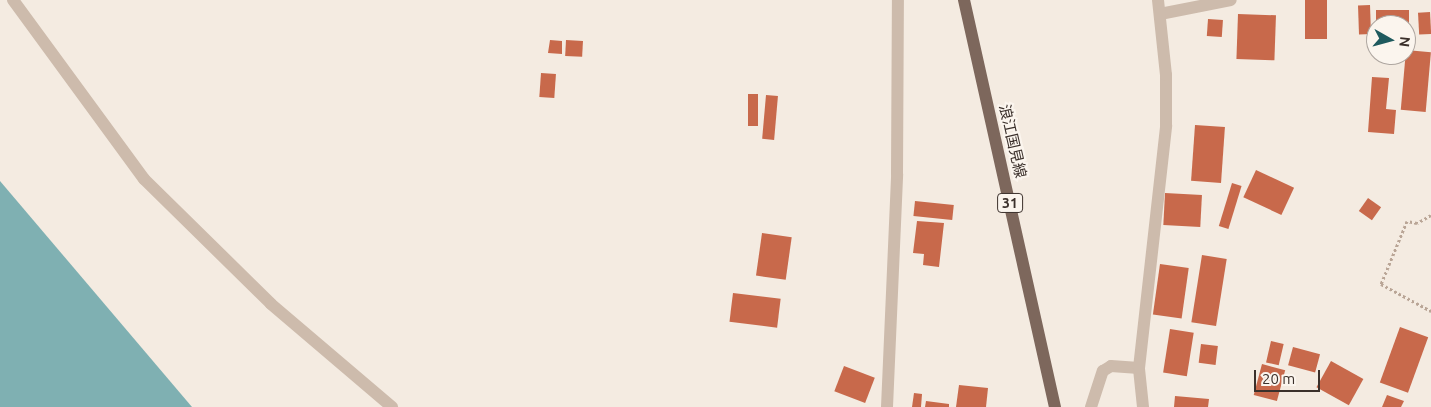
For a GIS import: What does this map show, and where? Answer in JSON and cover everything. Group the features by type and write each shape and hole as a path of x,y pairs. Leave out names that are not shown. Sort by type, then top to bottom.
{"main road":[{"name":"浪江国見線","path":"964,0 1055,407"}],"street":[{"path":"13,0 144,179 271,304 392,407"},
{"path":"887,407 897,174 898,0"},
{"path":"1143,407 1139,368 1166,126 1166,75 1158,0"},
{"path":"1160,14 1231,0"},
{"path":"1091,407 1103,371 1111,366 1139,368"}],"path":[{"path":"1431,215 1417,223 1407,221 1381,284 1431,312"}],"water":[{"path":"0,181 192,407 0,407"}],"building":[{"path":"1305,0 1327,0 1327,39 1305,39"},
{"path":"1358,5 1370,5 1370,15 1366,15 1366,34 1359,34"},
{"path":"1376,10 1409,10 1409,15 1376,15"},
{"path":"1430,12 1431,34 1419,35 1418,13"},
{"path":"1238,14 1276,15 1274,60 1236,59"},
{"path":"1208,19 1223,20 1222,37 1207,36"},
{"path":"550,40 562,41 562,54 548,53"},
{"path":"566,40 583,41 582,57 565,56"},
{"path":"1416,51 1431,52 1426,112 1401,110 1405,65 1416,65"},
{"path":"541,73 556,74 554,98 539,97"},
{"path":"1372,77 1389,78 1386,109 1396,110 1394,134 1368,132"},
{"path":"748,94 758,94 758,126 748,126"},
{"path":"766,95 778,96 774,140 762,139"},
{"path":"1195,125 1225,127 1221,183 1191,181"},
{"path":"1256,170 1294,188 1281,215 1243,197"},
{"path":"1232,183 1242,186 1228,229 1219,226"},
{"path":"1165,193 1202,195 1200,227 1163,225"},
{"path":"1368,198 1381,207 1372,220 1359,211"},
{"path":"915,201 954,205 952,220 913,216"},
{"path":"917,221 944,223 939,267 923,265 924,254 913,253"},
{"path":"762,233 792,237 786,280 756,276"},
{"path":"1202,255 1227,259 1216,326 1191,322"},
{"path":"1160,264 1189,268 1182,319 1153,315"},
{"path":"733,293 781,299 777,328 729,322"},
{"path":"1400,327 1428,337 1408,393 1380,382"},
{"path":"1170,329 1194,333 1187,376 1163,372"},
{"path":"1271,341 1284,344 1279,365 1266,362"},
{"path":"1201,344 1218,346 1216,365 1199,363"},
{"path":"1293,347 1320,354 1315,373 1288,365"},
{"path":"1331,361 1363,379 1349,405 1316,387"},
{"path":"1262,364 1285,370 1277,401 1254,395"},
{"path":"844,366 875,378 865,403 834,391"},
{"path":"959,385 988,388 986,407 956,407"},
{"path":"914,393 922,394 921,407 912,407"},
{"path":"1387,395 1404,401 1401,407 1382,407"},
{"path":"1175,396 1209,399 1208,407 1174,407"},
{"path":"926,401 949,404 949,407 925,407"}]}
